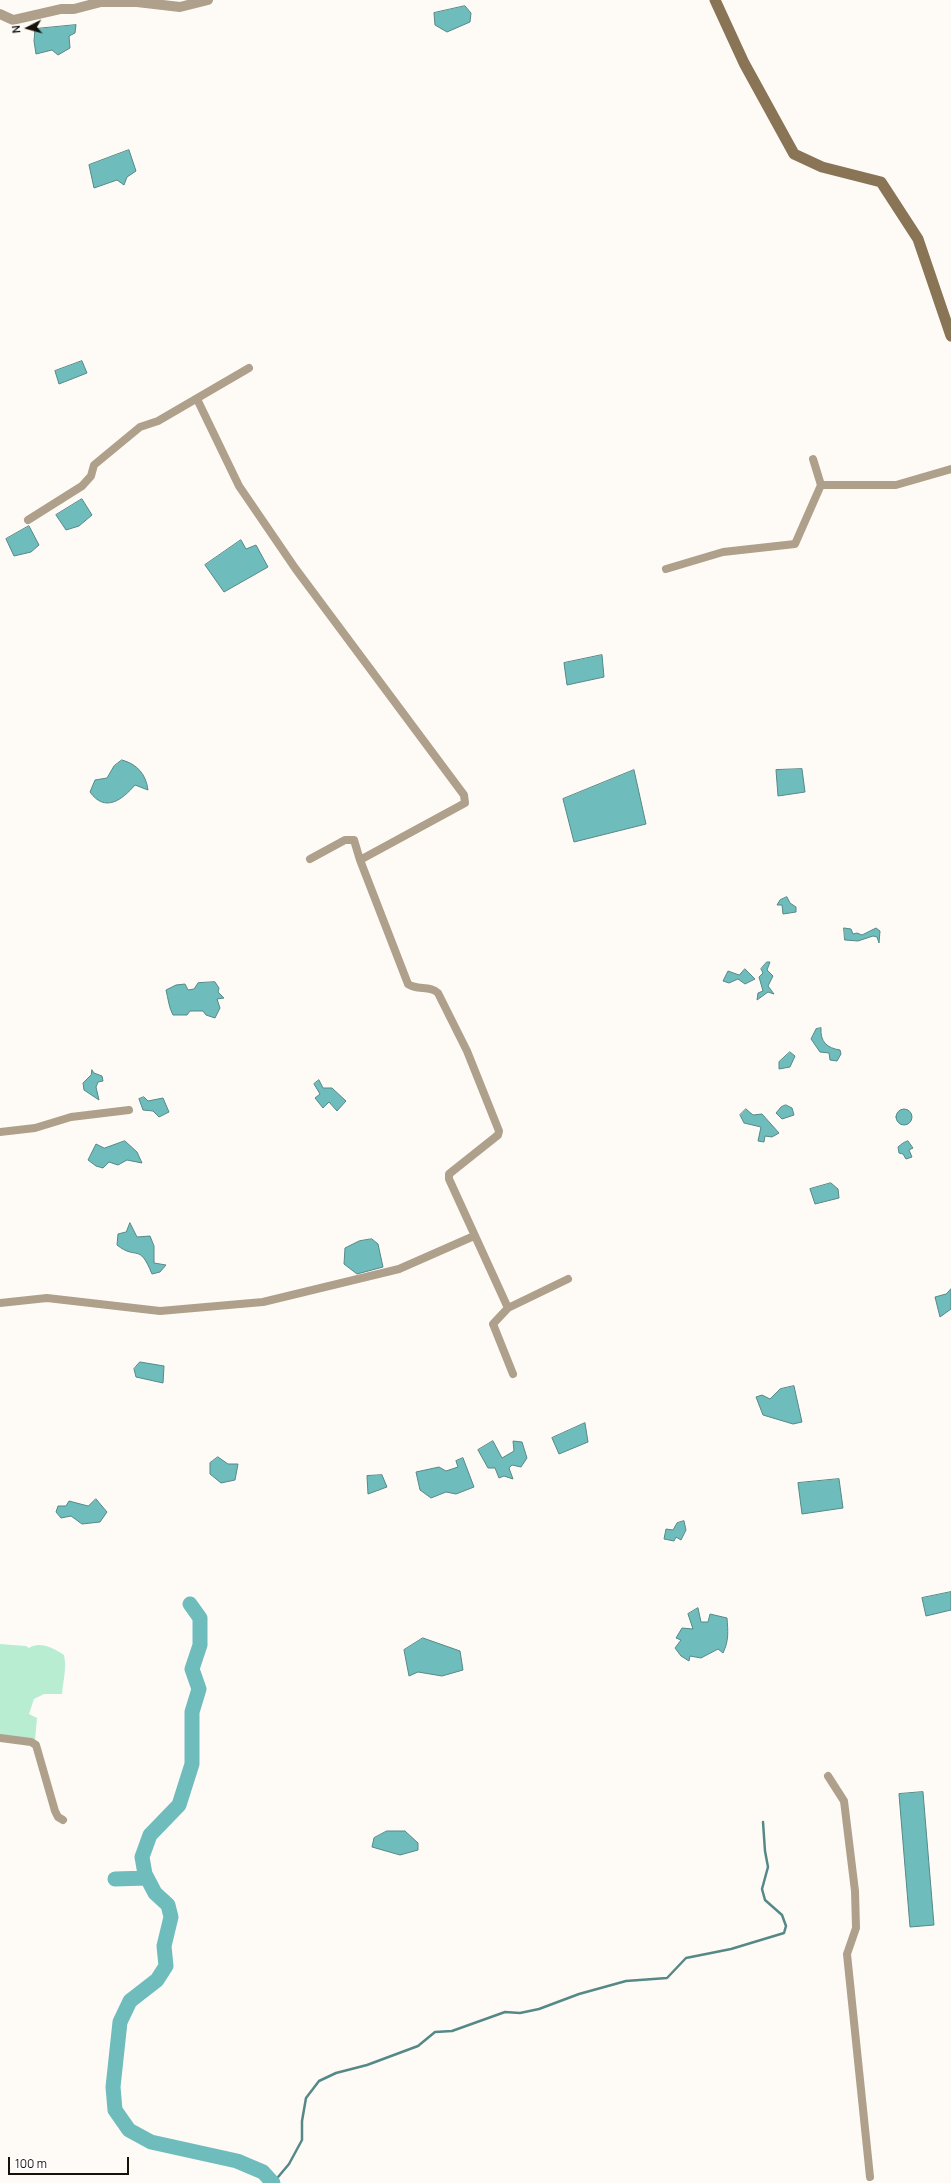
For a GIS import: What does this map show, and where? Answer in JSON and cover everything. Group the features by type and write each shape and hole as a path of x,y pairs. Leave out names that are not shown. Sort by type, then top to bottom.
{"main road":[{"path":"715,0 744,63 794,154 822,167 881,182 918,239 951,336"}],"street":[{"path":"0,14 13,20 61,8 74,9 101,2 137,2 180,7 208,0"},
{"path":"28,520 82,486 92,476 94,465 140,427 158,421 249,368"},
{"path":"197,399 239,486 296,568 464,795 465,803 360,860"},
{"path":"666,569 723,552 795,544 821,485 813,459"},
{"path":"821,485 896,485 951,469"},
{"path":"310,859 345,840 354,840 360,860 408,984 412,987 432,989 438,993 466,1051 499,1131 498,1135 450,1174 450,1184 508,1308"},
{"path":"0,1132 35,1128 71,1117 129,1110"},
{"path":"0,1304 47,1298 160,1311 263,1302 399,1269 474,1236"},
{"path":"513,1374 493,1326 508,1308 568,1280"},
{"path":"0,1738 31,1742 36,1745 55,1811 58,1817 63,1820"},
{"path":"828,1776 844,1801 855,1891 856,1928 847,1954 870,2177"}],"green space":[{"path":"0,1644 26,1646 29,1648 42,1645 64,1655 65,1670 62,1694 44,1694 34,1699 29,1714 37,1718 35,1740 0,1736"}],"water":[{"path":"465,6 471,13 470,22 447,32 435,25 434,13"},
{"path":"76,25 75,33 69,36 70,48 58,55 52,50 36,54 34,41 35,29"},
{"path":"129,150 136,171 127,177 124,185 117,180 94,188 89,165"},
{"path":"82,361 87,373 59,384 55,371"},
{"path":"82,499 92,515 79,526 66,530 56,515"},
{"path":"29,526 39,545 31,552 14,556 6,539"},
{"path":"241,540 246,549 256,545 268,567 224,592 205,565"},
{"path":"602,655 604,677 567,685 564,663"},
{"path":"122,760 132,764 140,770 147,784 148,790 135,785 119,799 113,802 102,802 90,792 95,780 107,778 114,766"},
{"path":"802,769 805,792 778,796 776,770"},
{"path":"634,770 646,824 574,842 563,799"},
{"path":"787,897 790,903 796,907 796,912 783,914 782,905 777,905 780,900"},
{"path":"844,928 851,929 853,934 857,933 862,935 876,928 880,931 879,943 877,937 873,936 858,941 845,940"},
{"path":"767,962 770,962 767,970 773,976 768,986 774,994 768,992 757,1000 758,993 763,991 759,977 763,973 761,969"},
{"path":"745,969 755,979 745,984 738,979 729,983 723,981 728,971 739,975"},
{"path":"215,982 219,988 218,992 224,998 217,999 220,1008 215,1018 206,1015 203,1011 190,1011 187,1015 173,1015 166,990 176,985 185,984 188,990 194,989 198,983"},
{"path":"821,1028 823,1041 825,1044 831,1048 840,1050 841,1054 837,1061 830,1060 829,1053 820,1052 811,1039 816,1029"},
{"path":"790,1052 795,1056 790,1067 779,1069 779,1062"},
{"path":"92,1070 94,1073 102,1076 103,1081 98,1082 96,1087 99,1100 84,1090 83,1083 91,1075"},
{"path":"319,1080 323,1088 332,1088 346,1101 337,1111 329,1102 323,1108 315,1098 320,1094 314,1084"},
{"path":"144,1097 148,1101 163,1098 169,1112 159,1117 153,1111 143,1110 139,1099"},
{"path":"786,1105 792,1108 794,1115 782,1119 776,1113 781,1107"},
{"path":"746,1109 753,1115 762,1114 779,1133 772,1137 765,1136 764,1142 758,1141 761,1127 744,1123 740,1115"},
{"path":"901,1109 907,1109 912,1114 910,1123 907,1125 901,1125 896,1120 896,1114"},
{"path":"125,1141 137,1152 142,1163 127,1160 118,1165 109,1162 103,1168 96,1166 88,1160 96,1144 104,1148"},
{"path":"908,1141 913,1148 909,1150 912,1157 906,1159 903,1154 899,1153 898,1147"},
{"path":"831,1183 838,1189 839,1198 815,1204 810,1189"},
{"path":"130,1223 137,1237 150,1236 154,1246 154,1263 166,1265 160,1272 152,1274 144,1258 140,1255 124,1250 117,1245 118,1234 126,1232"},
{"path":"372,1239 378,1244 383,1267 357,1274 344,1264 345,1248 359,1241"},
{"path":"951,1289 951,1309 940,1317 935,1297 946,1294"},
{"path":"140,1362 164,1366 163,1383 136,1377 134,1369"},
{"path":"794,1386 802,1422 793,1424 763,1415 756,1397 762,1395 770,1399 780,1389"},
{"path":"585,1423 588,1442 559,1454 552,1438"},
{"path":"493,1441 502,1458 514,1451 513,1441 522,1442 527,1458 521,1467 512,1465 509,1468 513,1479 504,1476 499,1478 495,1468 488,1468 478,1450"},
{"path":"218,1457 228,1464 238,1464 235,1480 221,1483 210,1474 210,1463"},
{"path":"463,1458 474,1487 456,1494 446,1492 431,1498 420,1490 416,1472 439,1467 446,1471 458,1467 456,1461"},
{"path":"382,1475 387,1487 368,1494 367,1476"},
{"path":"839,1479 843,1508 802,1514 798,1483"},
{"path":"96,1499 107,1512 100,1522 82,1524 71,1516 61,1518 56,1512 58,1506 66,1506 69,1501 88,1506"},
{"path":"684,1521 686,1530 681,1540 676,1537 674,1541 664,1539 666,1529 673,1530 677,1523"},
{"path":"951,1592 951,1610 926,1616 922,1598"},
{"path":"698,1608 701,1622 708,1622 710,1614 727,1618 727,1640 723,1653 718,1649 701,1658 690,1656 689,1661 681,1656 675,1648 681,1640 676,1638 682,1628 693,1629 688,1614"},
{"path":"423,1638 460,1651 463,1670 442,1676 418,1672 409,1676 404,1650"},
{"path":"923,1792 934,1925 910,1927 899,1794"},
{"path":"387,1831 405,1831 418,1843 418,1850 400,1855 372,1847 374,1838"}],"waterway":[{"path":"190,1604 200,1618 200,1645 192,1669 199,1689 192,1712 192,1764 179,1805 150,1835 142,1857 145,1874 155,1893 168,1905 171,1917 164,1946 166,1966 157,1980 130,2001 120,2022 113,2087 115,2110 129,2130 151,2142 237,2161 263,2172 273,2183"},
{"path":"273,2183 289,2164 302,2140 302,2121 306,2098 319,2081 336,2073 367,2065 418,2046 435,2032 452,2031 505,2012 520,2013 539,2009 579,1994 626,1981 667,1978 686,1958 731,1949 784,1933 786,1926 782,1915 765,1900 762,1889 768,1867 765,1851 763,1822"},
{"path":"115,1879 147,1878"}]}
